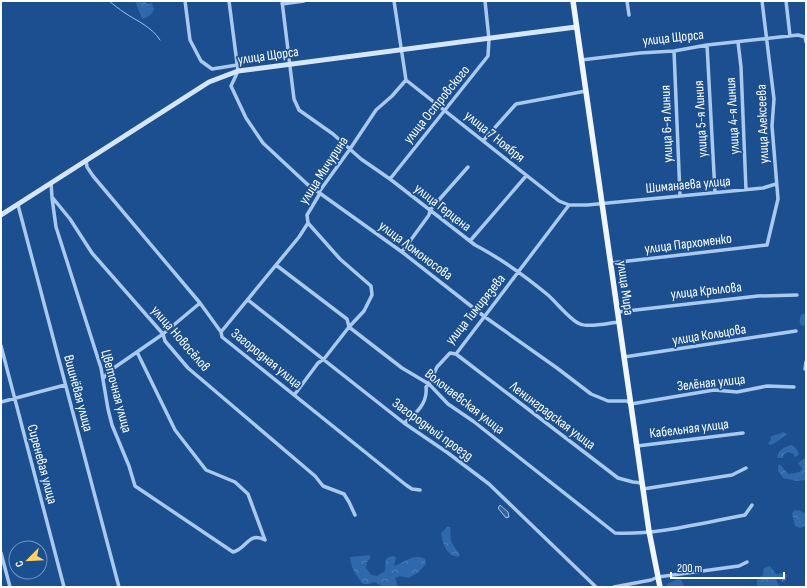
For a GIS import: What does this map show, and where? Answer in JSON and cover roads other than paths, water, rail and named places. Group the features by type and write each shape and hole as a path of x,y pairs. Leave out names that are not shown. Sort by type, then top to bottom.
{"main road":[{"name":"улица Мира","path":"573,1 649,531 660,587"}],"street":[{"path":"185,1 190,40 201,61 212,69 237,68 229,1"},
{"path":"282,2 304,1"},
{"path":"394,1 406,80"},
{"name":"улица Островского","path":"390,179 446,111 488,56 489,39 485,1"},
{"path":"627,1 629,15"},
{"name":"улица Алексеева","path":"762,1 774,99 772,126 778,199 767,245"},
{"path":"786,1 790,36 798,35 805,37 806,42"},
{"name":"улица Герцена","path":"282,2 294,99 299,110 333,134 361,159 390,179 470,241 519,272 555,301 573,321 582,325 619,322"},
{"name":"улица Щорса","path":"1,215 208,82 237,68 290,64 576,27"},
{"name":"улица Щорса","path":"581,60 640,53 674,51 708,45 790,36"},
{"name":"улица 4-я Линия","path":"738,42 741,66 746,190"},
{"name":"улица 5-я Линия","path":"708,45 715,192"},
{"name":"улица 6-я Линия","path":"674,51 680,195"},
{"name":"улица Ломоносова","path":"237,68 231,86 250,124 263,143 307,184 402,252 485,317 591,394 608,401 627,401 631,404"},
{"name":"улица 7 Ноября","path":"406,80 526,176 559,201 569,205"},
{"name":"улица Мичурина","path":"221,332 308,223 307,215 319,195 319,192 376,110 392,96 406,80"},
{"path":"483,141 516,104 586,90"},
{"name":"Загородная улица","path":"86,160 87,167 93,176 200,303 221,332 222,337 406,485 420,490"},
{"path":"402,252 429,215 430,210 468,167"},
{"path":"470,241 526,176"},
{"path":"51,183 52,197"},
{"name":"Шиманаева улица","path":"602,203 746,190 763,188 776,184"},
{"name":"улица Новосёлов","path":"52,197 70,219 92,253 162,334 165,341 188,368 315,476 323,486 344,494 354,515"},
{"name":"Цветочная улица","path":"52,197 56,227 101,368 112,425 129,466 135,486 232,552 238,551 250,539 259,537 266,540 248,494 235,482 206,470 175,430 137,352"},
{"path":"569,205 602,203"},
{"name":"Вишнёвая улица","path":"18,205 119,587"},
{"name":"улица Тимирязева","path":"404,423 422,406 427,395 426,387 437,367 450,353 456,354 569,205"},
{"path":"294,394 318,363 324,359 349,327 364,311 372,295 371,286 340,259 308,223"},
{"name":"улица Пархоменко","path":"611,264 767,245"},
{"name":"Волочаевская улица","path":"276,265 347,319 349,327 402,368 429,384 448,404 473,421 615,533 633,534 745,515 752,505"},
{"name":"улица Крылова","path":"618,312 758,296 797,295"},
{"name":"Загородный проезд","path":"248,300 404,423 448,453 489,484 596,587"},
{"path":"103,379 108,372 162,334 200,303"},
{"name":"улица Кольцова","path":"624,357 796,332"},
{"name":"Сиреневая улица","path":"1,346 64,587"},
{"name":"Ленинградская улица","path":"456,354 618,478 643,486 732,475 746,468"},
{"path":"805,369 806,362"},
{"path":"101,368 108,372"},
{"path":"1,402 65,385"},
{"name":"Зелёная улица","path":"631,404 714,390 737,392 767,386 794,388"},
{"name":"Кабельная улица","path":"637,446 743,432"},
{"path":"1,553 10,587"},
{"path":"614,587 651,580 658,577 739,566 747,562"}],"water":[{"path":"500,505 508,512 509,517 506,518 498,508"}],"waterway":[{"path":"109,1 153,31 160,40"}]}
